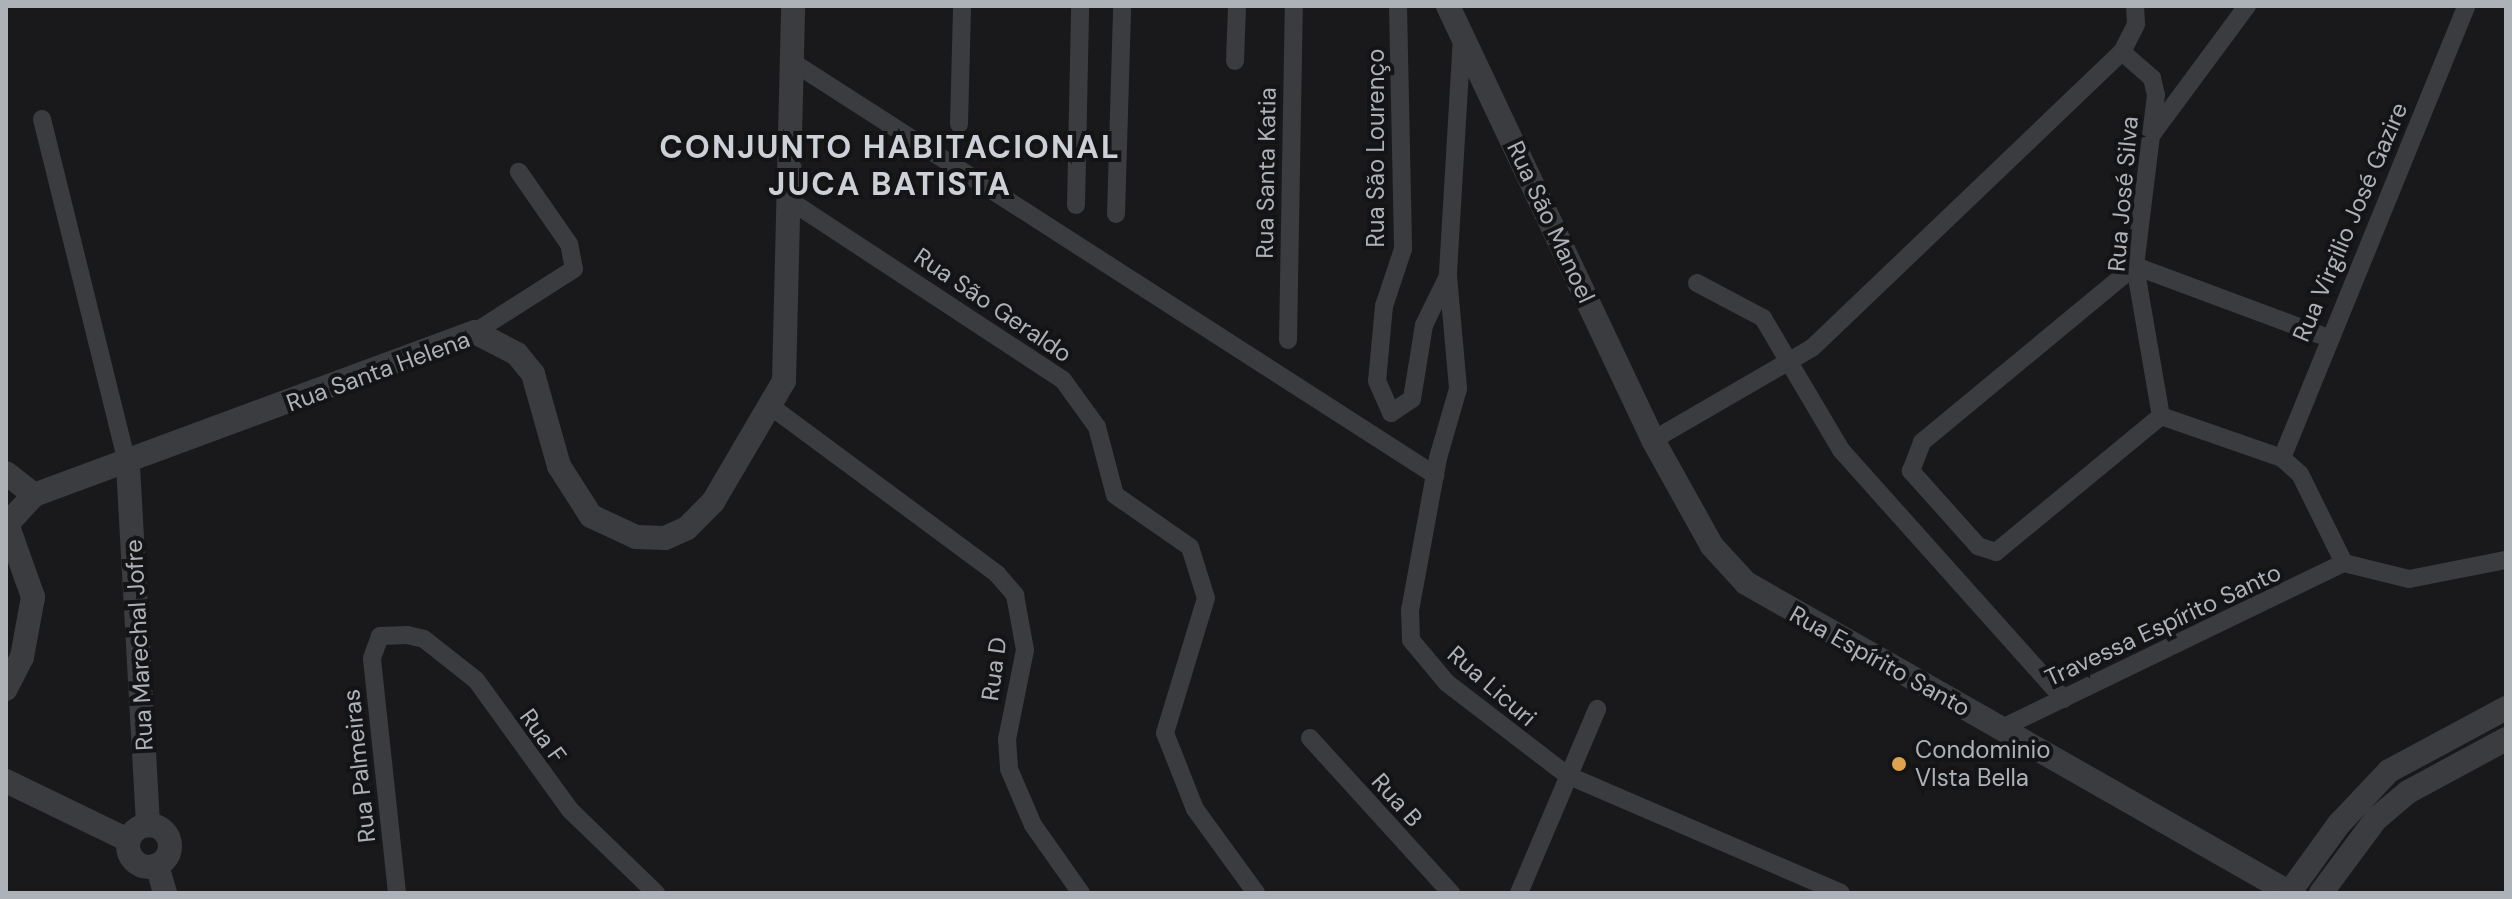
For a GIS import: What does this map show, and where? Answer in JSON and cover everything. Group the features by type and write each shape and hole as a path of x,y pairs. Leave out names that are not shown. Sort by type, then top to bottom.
{"street":[{"name":"Rua Santa Helena","path":"34,495 128,466 475,332 517,354 533,374 559,466 574,497 610,531 665,538 687,528 713,502 773,408 789,341 793,6"},
{"path":"959,124 962,6"},
{"path":"1076,205 1080,6"},
{"path":"1116,214 1122,6"},
{"name":"Rua Santa Katia","path":"1235,61 1237,6"},
{"name":"Rua Santa Katia","path":"1288,340 1294,6"},
{"name":"Rua São Lourenço","path":"1398,6 1403,249 1380,331 1377,381 1386,411 1401,412 1412,399 1424,325 1448,276"},
{"name":"Rua São Manoel","path":"1448,6 1653,440"},
{"path":"1653,440 1795,363 2122,52 2136,24 2135,6"},
{"path":"2153,133 2247,6"},
{"name":"Rua Virgilio José Gazire","path":"2282,458 2326,337 2466,6"},
{"path":"1448,276 1463,34"},
{"name":"Rua José Silva","path":"2122,52 2152,78 2153,133 2135,266 2161,416"},
{"path":"791,61 1435,475"},
{"path":"42,119 128,466"},
{"path":"475,332 574,269 569,244 519,172"},
{"name":"Rua São Geraldo","path":"792,202 1063,380 1097,427 1115,495 1190,547 1206,598 1165,733 1195,809 1256,893"},
{"path":"2326,337 2135,266 1911,459 1915,480 1978,546 1996,552 2161,416 2282,458 2300,474 2344,563 2409,579 2506,560"},
{"name":"Rua Licuri","path":"1448,276 1458,389 1435,475 1410,610 1411,640 1447,683 1567,775 1841,893"},
{"path":"1697,283 1763,318 1795,363 1841,450 2064,699"},
{"name":"Rua D","path":"773,408 997,574 1015,595 1025,650 1007,739 1009,769 1033,825 1081,893"},
{"name":"Rua Espírito Santo","path":"1653,440 1712,546 1746,583 2290,893"},
{"name":"Rua Marechal Jofre","path":"128,466 148,825"},
{"path":"6,473 34,495 7,522 33,597 22,657 6,689"},
{"name":"Travessa Espírito Santo","path":"2002,728 2344,563"},
{"name":"Rua Palmeiras","path":"380,636 373,685 397,893"},
{"name":"Rua F","path":"380,636 424,639 476,680 570,810 656,893"},
{"path":"2290,893 2339,824 2389,771 2455,732 2506,708"},
{"path":"1519,893 1597,709"},
{"path":"2455,732 2466,758"},
{"name":"Rua B","path":"1310,738 1451,893"},
{"path":"2321,893 2376,819 2466,758 2506,739"},
{"path":"6,781 128,840 136,863 157,865"},
{"path":"128,840 148,825 169,841 157,865 165,893"}],"place":[{"name":"Condominio VIsta Bella","path":"1899,764"}],"district":[{"name":"CONJUNTO HABITACIONAL JUCA BATISTA","path":"890,166"}]}
